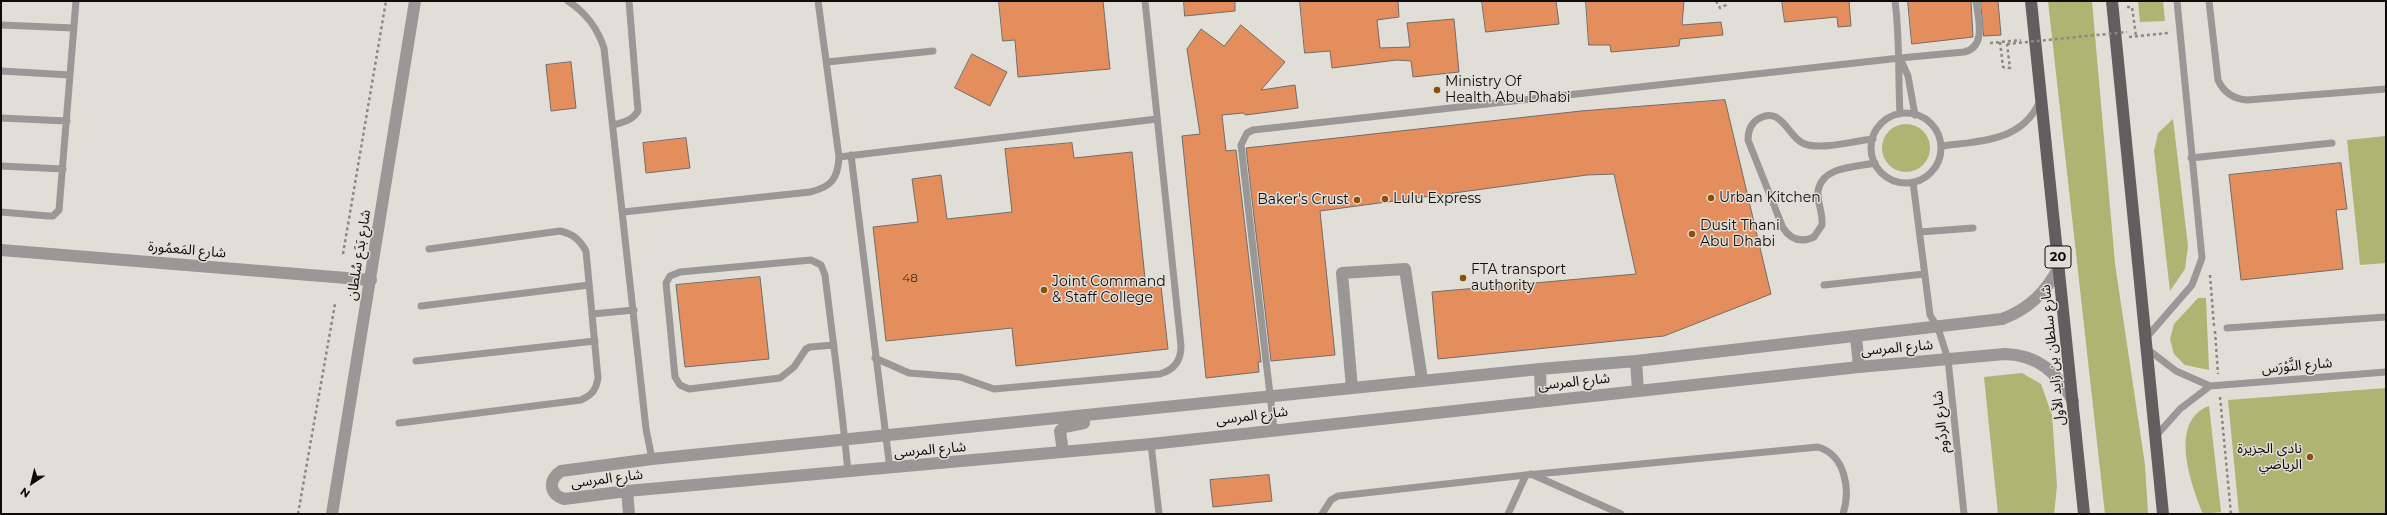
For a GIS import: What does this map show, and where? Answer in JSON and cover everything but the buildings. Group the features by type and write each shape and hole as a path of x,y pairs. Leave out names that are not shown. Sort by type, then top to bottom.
{"main road":[{"name":"شارع سلطان بن زايد الأول","path":"2031,1 2084,514"},
{"path":"2112,1 2122,35 2146,343 2163,514"}],"street":[{"name":"شارع بَدَع سُلطان","path":"332,514 415,1"},
{"name":"شارع المَعمُورة","path":"1,250 371,280"},
{"name":"شارع المرسى","path":"2059,267 2044,292 2034,302 2013,315 2002,319 1938,328 1636,361 1422,380 886,437 652,459 561,472 555,476 551,483 552,491 557,496 564,499 627,491 890,469 1151,444 1274,429 1638,390 1859,367 2005,354 2028,357 2042,364 2055,374 2073,402"},
{"path":"1352,388 1342,273 1405,269 1422,380"},
{"path":"1856,337 1859,367"},
{"path":"1636,361 1638,390"},
{"path":"1540,369 1541,401"},
{"path":"1063,452 1060,435 1064,427 1073,424 1132,419 1142,410"},
{"path":"627,491 629,514"}],"lane":[{"path":"1,212 48,216 56,214 60,206 76,1"},
{"path":"568,1 586,16 602,42 623,212 646,429 652,459"},
{"path":"613,125 628,121 634,117 638,111 629,1"},
{"path":"623,212 823,189 833,181 838,170 839,157 818,1"},
{"path":"875,358 909,373 960,377 994,389 1160,374 1174,368 1181,353 1182,346 1145,1"},
{"path":"1895,1 1900,58 1898,76 1900,114"},
{"path":"1274,429 1241,145 1247,133 1253,130 1964,52 1974,49 1979,36 1976,1"},
{"path":"2146,343 2184,297 2198,273 2202,244 2191,158 2177,1"},
{"path":"2209,1 2218,80 2221,87 2232,97 2247,100 2386,89"},
{"path":"1,24 74,28"},
{"path":"827,62 933,51"},
{"path":"1900,58 1908,76 1915,115"},
{"path":"1,70 70,75"},
{"path":"1941,146 1996,138 2016,131 2035,111 2041,99"},
{"path":"1900,114 1915,115 1923,118 1932,125 1939,135 1941,154 1934,169 1921,180 1913,182 1900,182 1887,177 1875,163 1872,155 1873,139 1883,122 1900,114"},
{"path":"1873,139 1817,146 1807,145 1797,140 1782,120 1768,116 1762,117 1751,126 1748,140 1783,228 1787,234 1800,240 1814,237 1822,225 1818,191 1827,175 1835,171 1875,163"},
{"path":"1,118 67,121"},
{"path":"839,157 1157,119"},
{"path":"2191,158 2332,143"},
{"path":"851,155 875,358 890,469"},
{"path":"1,166 63,169"},
{"name":"شارع الردُوم","path":"1913,182 1930,315 1938,328 1948,359 1964,514"},
{"path":"1920,232 1973,228"},
{"path":"399,423 581,400 590,396 596,388 598,378 586,251 580,241 571,234 560,231 429,249"},
{"path":"834,345 806,349 794,367 780,378 689,389 684,388 675,377 666,283 670,276 680,272 811,260 817,262 824,270 825,275 834,345 846,441 848,472"},
{"path":"1824,285 1924,274"},
{"path":"421,306 589,285"},
{"path":"592,314 634,310"},
{"path":"2227,328 2386,317"},
{"path":"416,361 595,341"},
{"name":"شارع النَّوْرَس","path":"2146,343 2176,371 2210,386 2386,372"},
{"path":"2155,438 2180,409 2210,386"},
{"path":"1151,444 1159,514"},
{"path":"1322,514 1331,500 1338,496 1528,475 1818,447 1826,449 1840,462 1846,494 1843,514"},
{"path":"1508,514 1528,475"},
{"path":"1528,475 1621,514"}],"path":[{"path":"343,254 386,1"},
{"path":"1716,1 1720,8 1726,5 1726,1"},
{"path":"2000,42 2003,68 2010,68 2008,44 2180,32"},
{"path":"1977,44 2035,39"},
{"path":"298,514 335,304"}],"green space":[{"path":"2048,1 2092,1 2115,264 2145,465 2148,514 2105,514"},
{"path":"2138,1 2163,1 2165,21 2140,22"},
{"path":"2173,119 2188,246 2185,269 2170,291 2154,151 2158,133"},
{"path":"1906,124 1915,126 1923,131 1928,139 1930,148 1928,157 1923,165 1915,170 1906,172 1897,170 1889,165 1884,157 1882,148 1884,139 1889,131 1897,126"},
{"path":"2386,136 2386,263 2360,265 2347,140"},
{"path":"2198,298 2206,298 2209,370 2185,365 2174,354 2170,339 2174,324"},
{"path":"2022,373 2041,384 2052,415 2057,486 2054,514 1998,514 1984,377"},
{"name":"نادى الجزيرة الرياضي","path":"2386,388 2386,514 2239,514 2228,400"},
{"path":"2209,406 2221,512 2203,514 2189,471 2186,454 2186,439 2189,425 2196,414"}],"place":[{"name":"Ministry Of Health Abu Dhabi","path":"1437,90"},
{"name":"Urban Kitchen","path":"1711,198"},
{"name":"Lulu Express","path":"1385,199"},
{"name":"Baker's Crust","path":"1357,200"},
{"name":"Dusit Thani Abu Dhabi","path":"1692,234"},
{"name":"FTA transport authority","path":"1463,278"},
{"name":"Joint Command & Staff College","path":"1044,290"},
{"name":"نادى الجزيرة الرياضي","path":"2310,457"}]}
